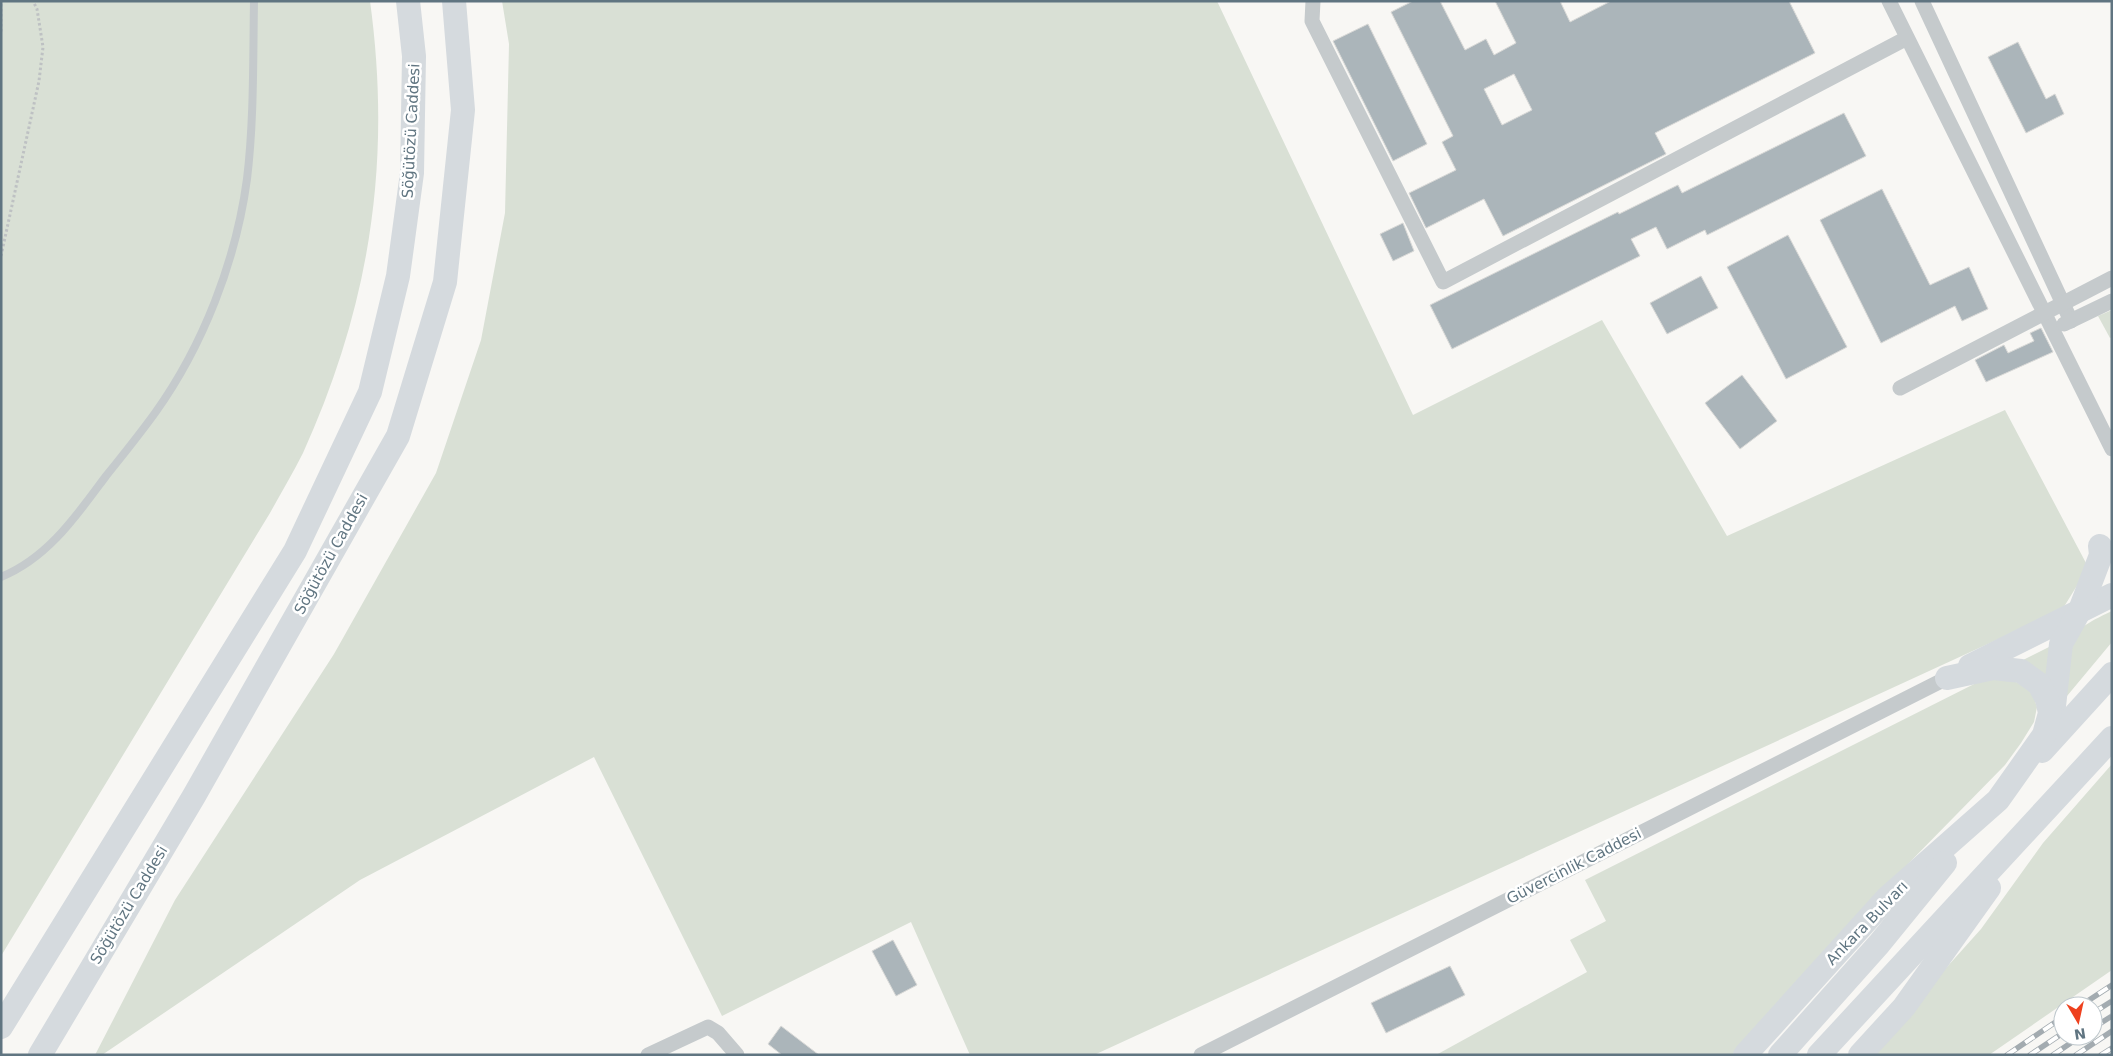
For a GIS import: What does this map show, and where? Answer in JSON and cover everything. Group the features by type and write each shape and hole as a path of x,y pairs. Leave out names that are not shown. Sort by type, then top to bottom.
{"main road":[{"name":"Söğütözü Caddesi","path":"1,1026 295,551 370,392 398,276 412,173 414,56 408,1"},
{"name":"Söğütözü Caddesi","path":"40,1055 194,796 398,436 445,282 463,110 454,1"},
{"path":"1998,800 2044,735 2054,713 2061,644 2080,610 2101,555 2100,546"},
{"path":"1947,678 2112,595"},
{"path":"1947,678 1993,668 2021,671 2039,684 2047,699 2050,713 2044,735"},
{"name":"Ankara Bulvarı","path":"1780,1055 1829,1001 1998,800 2112,674"},
{"path":"1819,1055 2112,738"},
{"name":"Ankara Bulvarı","path":"1745,1055 1888,898 1998,800"},
{"path":"1860,1055 1904,1007 2050,804"}],"street":[{"path":"1313,1 1312,21 1443,282 1907,38"},
{"path":"1889,1 2112,449"},
{"path":"1922,1 2071,321"},
{"path":"1900,388 2112,278"},
{"path":"2053,329 2112,301"},
{"name":"Güvercinlik Caddesi","path":"1201,1055 1947,678"},
{"path":"648,1055 708,1027 718,1033 737,1055"}],"lane":[{"path":"1,577 12,573 38,555 74,519 156,412 186,362 213,305 234,244 247,179 251,121 254,1"}],"path":[{"path":"1,256 39,81 43,47 37,9 33,1"},
{"path":"1,4 1,34"}],"shaded area":[{"path":"1,1 370,1 376,61 378,119 376,176 370,232 359,287 345,343 326,398 303,453 270,513 1,956"},
{"path":"502,1 1217,1 1413,415 1602,320 1727,536 2005,410 2086,563 2078,584 2062,610 1094,1055 970,1055 911,922 722,1016 594,757 360,880 102,1055 95,1055 175,900 334,654 436,473 481,340 505,213 509,44"},
{"path":"2112,310 2112,337 2110,338 2098,316"},
{"path":"2112,611 2112,642 2067,696 2064,696 2067,652 2075,634 2095,619"},
{"path":"2051,646 2050,680 2019,662"},
{"path":"2005,675 2032,692 2037,707 2034,722 2021,743 2005,765 1905,867 1732,1055 1436,1055 1587,972 1570,940 1606,921 1585,880 1990,676"},
{"path":"2112,764 2112,970 2074,996 2053,996 2053,1011 1989,1055 1868,1055 1981,929 2043,843"}],"building":[{"path":"1413,1 1440,1 1465,50 1486,39 1494,55 1516,43 1495,1 1560,1 1570,22 1611,1 1789,1 1815,53 1655,133 1666,154 1503,236 1484,199 1426,228 1409,193 1456,170 1442,142 1453,136 1391,12","holes":["1514,74 1532,110 1502,125 1484,89"]},
{"path":"1368,24 1427,144 1393,161 1333,41"},
{"path":"2018,42 2046,99 2055,94 2064,114 2026,133 1988,57"},
{"path":"1844,113 1866,156 1707,235 1705,230 1667,249 1656,227 1631,239 1640,256 1452,349 1430,305 1618,212 1619,214 1678,185 1682,193"},
{"path":"1882,189 1930,285 1969,267 1988,309 1962,321 1955,306 1881,343 1820,220"},
{"path":"1403,223 1414,251 1393,261 1380,234"},
{"path":"1788,235 1847,347 1786,379 1727,267"},
{"path":"1701,276 1718,308 1667,334 1650,303"},
{"path":"2041,328 2053,352 1986,382 1975,360 2004,345 2008,353 2034,341 2030,333"},
{"path":"1742,375 1777,421 1740,449 1705,403"},
{"path":"893,940 917,985 896,996 872,951"},
{"path":"1450,966 1465,995 1386,1033 1371,1003"},
{"path":"781,1026 819,1055 782,1055 768,1044"}],"railway":[{"path":"2095,996 2112,985"},
{"path":"2103,1007 2112,1001"},
{"path":"2103,1022 2112,1016"},
{"path":"2007,1055 2053,1024"},
{"path":"2076,1055 2112,1031"},
{"path":"2030,1055 2053,1040"},
{"path":"2053,1055 2066,1046"},
{"path":"2101,1055 2112,1048"}]}
